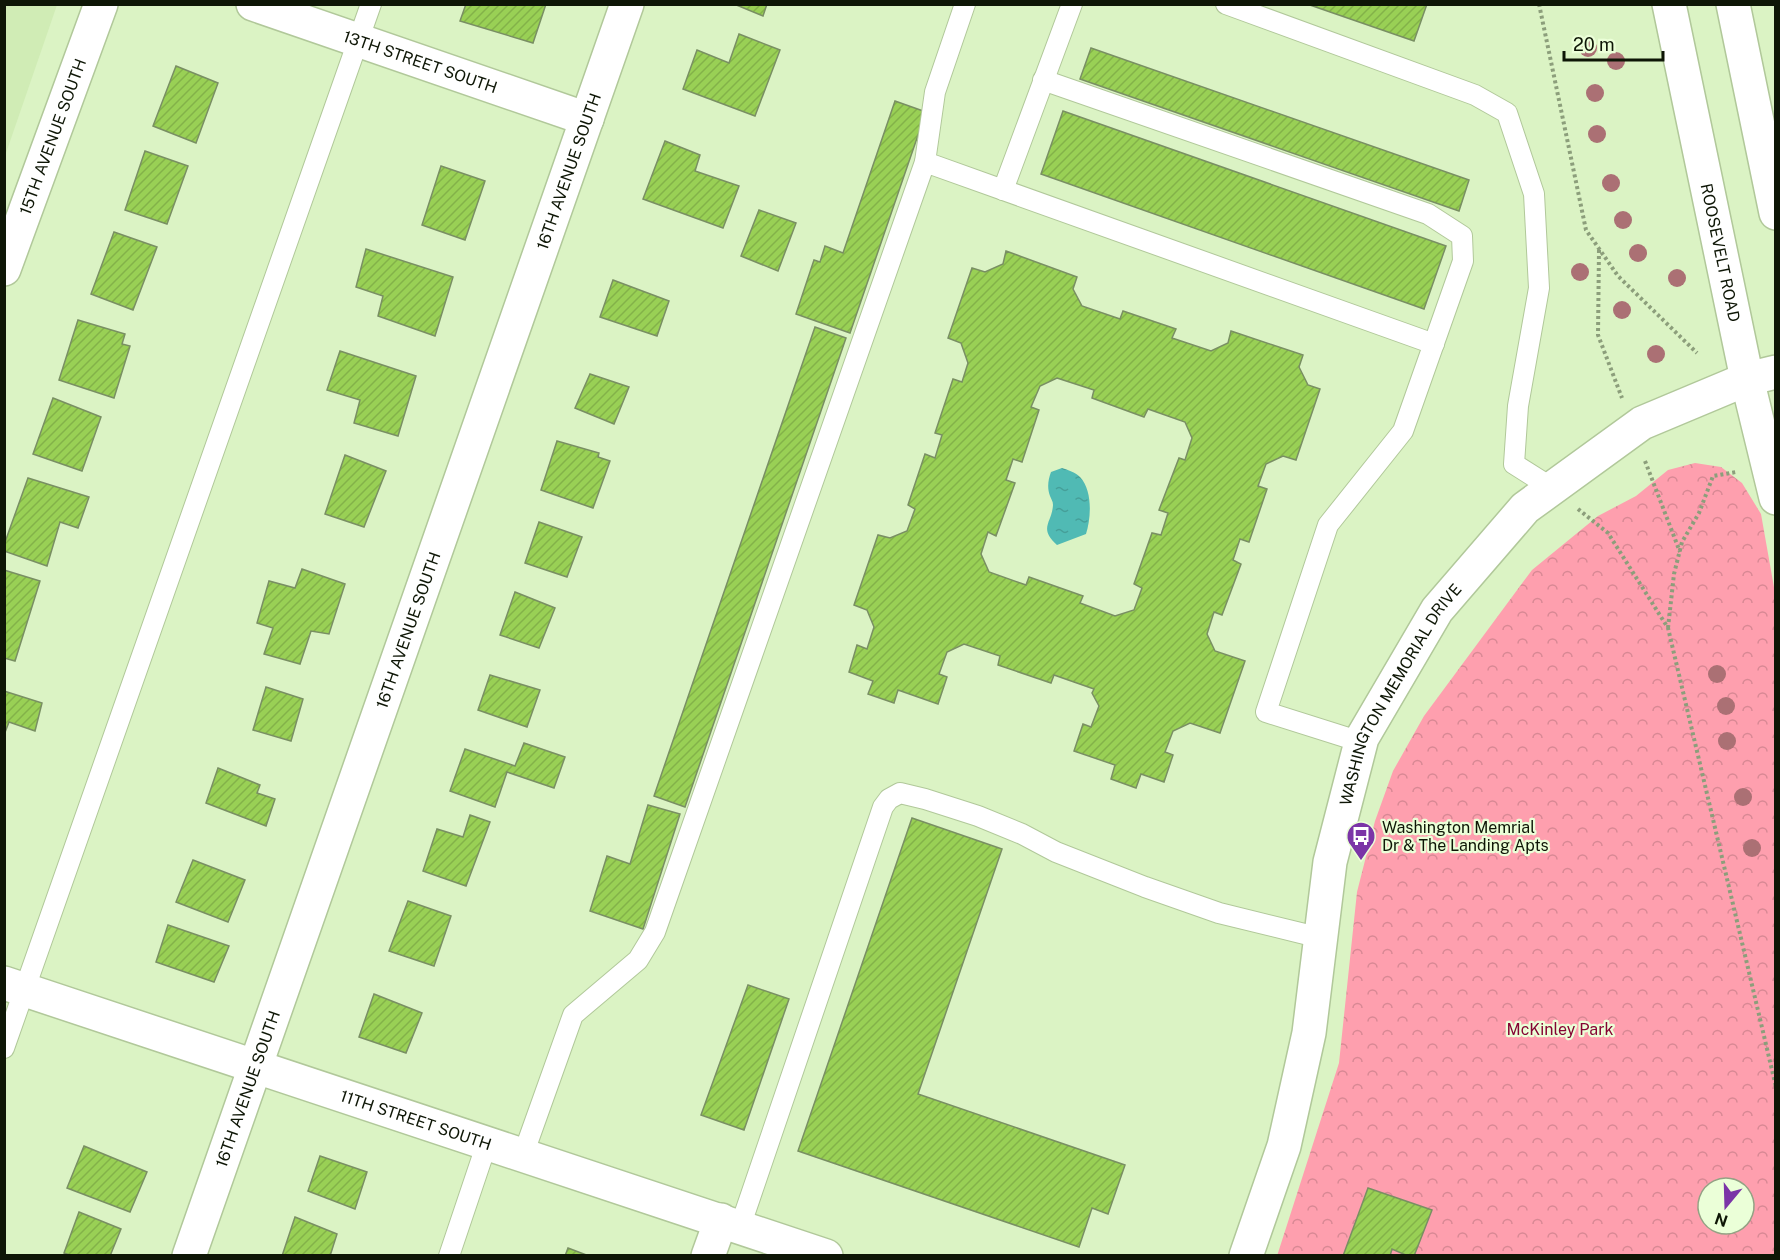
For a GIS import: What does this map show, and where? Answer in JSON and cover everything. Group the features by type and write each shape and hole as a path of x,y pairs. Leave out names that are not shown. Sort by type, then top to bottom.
{"street":[{"name":"15TH AVENUE SOUTH","path":"4,268 101,4"},
{"name":"13TH STREET SOUTH","path":"253,4 586,119"},
{"name":"16TH AVENUE SOUTH","path":"189,1256 627,4"},
{"name":"ROOSEVELT ROAD","path":"1669,4 1761,376 1768,467 1776,498"},
{"path":"1733,4 1776,213"},
{"name":"WASHINGTON MEMORIAL DRIVE","path":"1246,1256 1284,1146 1309,1033 1330,862 1361,742 1437,610 1525,508 1642,423 1761,376"},
{"name":"11TH STREET SOUTH","path":"15,986 826,1256"},
{"path":"708,1256 730,1224"}],"lane":[{"path":"4,1048 15,986 370,4"},
{"path":"523,1155 573,1015 638,960 655,932 926,162 935,92 965,4"},
{"path":"1003,190 1072,4"},
{"path":"1226,4 1475,95 1507,113 1534,194 1539,288 1518,406 1514,464 1552,489"},
{"path":"1043,81 1428,214 1462,236 1463,261 1403,431 1328,525 1266,712 1361,742"},
{"path":"926,162 1434,344"},
{"path":"730,1224 832,960 857,879 883,807 889,799 900,793 978,816 1022,834 1056,852 1219,913 1321,938"},
{"path":"449,1256 487,1143"}],"path":[{"path":"1539,4 1586,230 1618,276 1697,353"},
{"path":"1668,628 1674,573 1682,543 1699,513 1713,476 1768,467"},
{"path":"1552,489 1608,533 1668,628 1776,1087"}],"shaded area":[{"path":"4,5 57,5 5,156"}],"green space":[{"name":"McKinley Park","path":"1695,463 1721,467 1742,483 1761,514 1775,593 1775,1255 1277,1256 1339,1063 1357,892 1375,821 1393,771 1424,716 1532,570 1598,516 1636,496 1668,470"}],"water":[{"path":"1062,468 1076,474 1084,483 1089,497 1090,513 1086,534 1057,545 1047,530 1053,505 1048,484 1051,472"}],"building":[{"path":"466,4 546,4 533,43 460,21"},
{"path":"734,4 767,4 763,16"},
{"path":"1307,4 1427,4 1414,41"},
{"path":"739,34 780,50 755,116 683,89 697,50 729,63"},
{"path":"1091,48 1469,180 1459,211 1080,79"},
{"path":"176,66 218,83 196,143 153,126"},
{"path":"895,101 926,112 850,333 796,314 814,260 820,262 825,246 843,253"},
{"path":"1063,111 1446,246 1424,309 1041,174"},
{"path":"665,141 700,155 695,171 739,186 723,228 643,199"},
{"path":"145,151 188,166 167,224 125,210"},
{"path":"441,166 485,181 465,240 422,225"},
{"path":"759,210 796,223 778,271 741,256"},
{"path":"114,232 157,247 133,310 91,294"},
{"path":"366,249 453,277 435,336 378,316 383,296 356,287"},
{"path":"1006,251 1077,277 1073,289 1082,306 1120,319 1123,311 1176,329 1172,338 1211,351 1228,343 1231,331 1303,355 1299,367 1308,385 1320,389 1296,460 1283,456 1266,464 1258,486 1267,489 1249,542 1240,539 1233,560 1241,564 1222,615 1214,612 1207,634 1215,651 1245,661 1220,733 1190,723 1173,731 1165,752 1173,755 1164,782 1141,774 1136,788 1111,779 1115,765 1074,751 1083,724 1091,727 1099,706 1092,693 1094,689 1054,675 1051,683 998,665 1000,656 964,644 947,652 939,674 947,677 938,704 898,690 894,703 868,694 873,681 849,672 857,645 867,649 874,627 867,610 854,605 878,535 890,538 907,531 915,509 908,505 925,454 935,458 942,435 935,433 953,379 962,382 968,363 961,343 948,338 972,268 985,272 1003,264","holes":["1057,378 1094,390 1092,398 1144,417 1148,409 1185,422 1192,438 1185,460 1179,458 1159,510 1168,513 1161,535 1152,533 1134,584 1142,588 1134,610 1115,616 1080,603 1083,596 1029,577 1026,585 989,572 981,554 988,532 996,536 1015,483 1006,480 1013,459 1022,462 1039,410 1031,407 1040,386"]},
{"path":"613,280 669,301 657,336 600,317"},
{"path":"78,320 125,334 122,344 130,346 114,398 59,380"},
{"path":"815,327 846,338 685,807 654,796"},
{"path":"340,351 416,376 398,436 354,423 360,400 327,390"},
{"path":"590,374 629,387 614,424 575,408"},
{"path":"53,398 101,417 82,471 33,454"},
{"path":"557,441 599,453 598,457 610,461 593,508 541,490"},
{"path":"345,455 386,471 364,527 325,514"},
{"path":"28,478 89,497 78,528 60,522 47,566 4,551 4,545"},
{"path":"539,522 582,537 567,577 525,563"},
{"path":"302,569 345,584 329,634 311,631 300,664 264,654 273,628 257,623 269,581 295,588"},
{"path":"4,570 40,581 15,661 4,658"},
{"path":"515,592 555,608 539,648 500,635"},
{"path":"490,675 540,690 527,727 478,710"},
{"path":"266,687 303,699 291,741 253,730"},
{"path":"4,691 42,703 35,731 9,722 4,735"},
{"path":"524,743 565,757 554,788 507,772 495,807 450,791 465,749 515,766"},
{"path":"218,768 260,785 257,793 275,799 266,826 206,803"},
{"path":"648,805 680,814 643,929 590,911 607,856 630,864"},
{"path":"470,815 490,822 466,886 423,871 437,829 463,837"},
{"path":"912,818 1002,849 918,1094 1125,1165 1108,1214 1092,1208 1079,1247 798,1151"},
{"path":"193,860 245,880 228,922 176,902"},
{"path":"408,901 451,916 434,966 389,951"},
{"path":"168,925 229,946 214,982 156,962"},
{"path":"748,985 789,999 744,1130 701,1115"},
{"path":"374,994 422,1013 406,1053 359,1037"},
{"path":"84,1146 147,1172 130,1212 67,1188"},
{"path":"320,1156 367,1172 355,1209 308,1191"},
{"path":"1368,1188 1432,1210 1414,1256 1408,1256 1392,1249 1390,1256 1343,1256"},
{"path":"79,1212 121,1229 110,1256 72,1256 64,1253"},
{"path":"295,1217 337,1234 330,1256 282,1256"},
{"path":"568,1248 589,1256 565,1256"}],"place":[{"name":"Washington Memrial Dr & The Landing Apts","path":"1361,862"}]}
